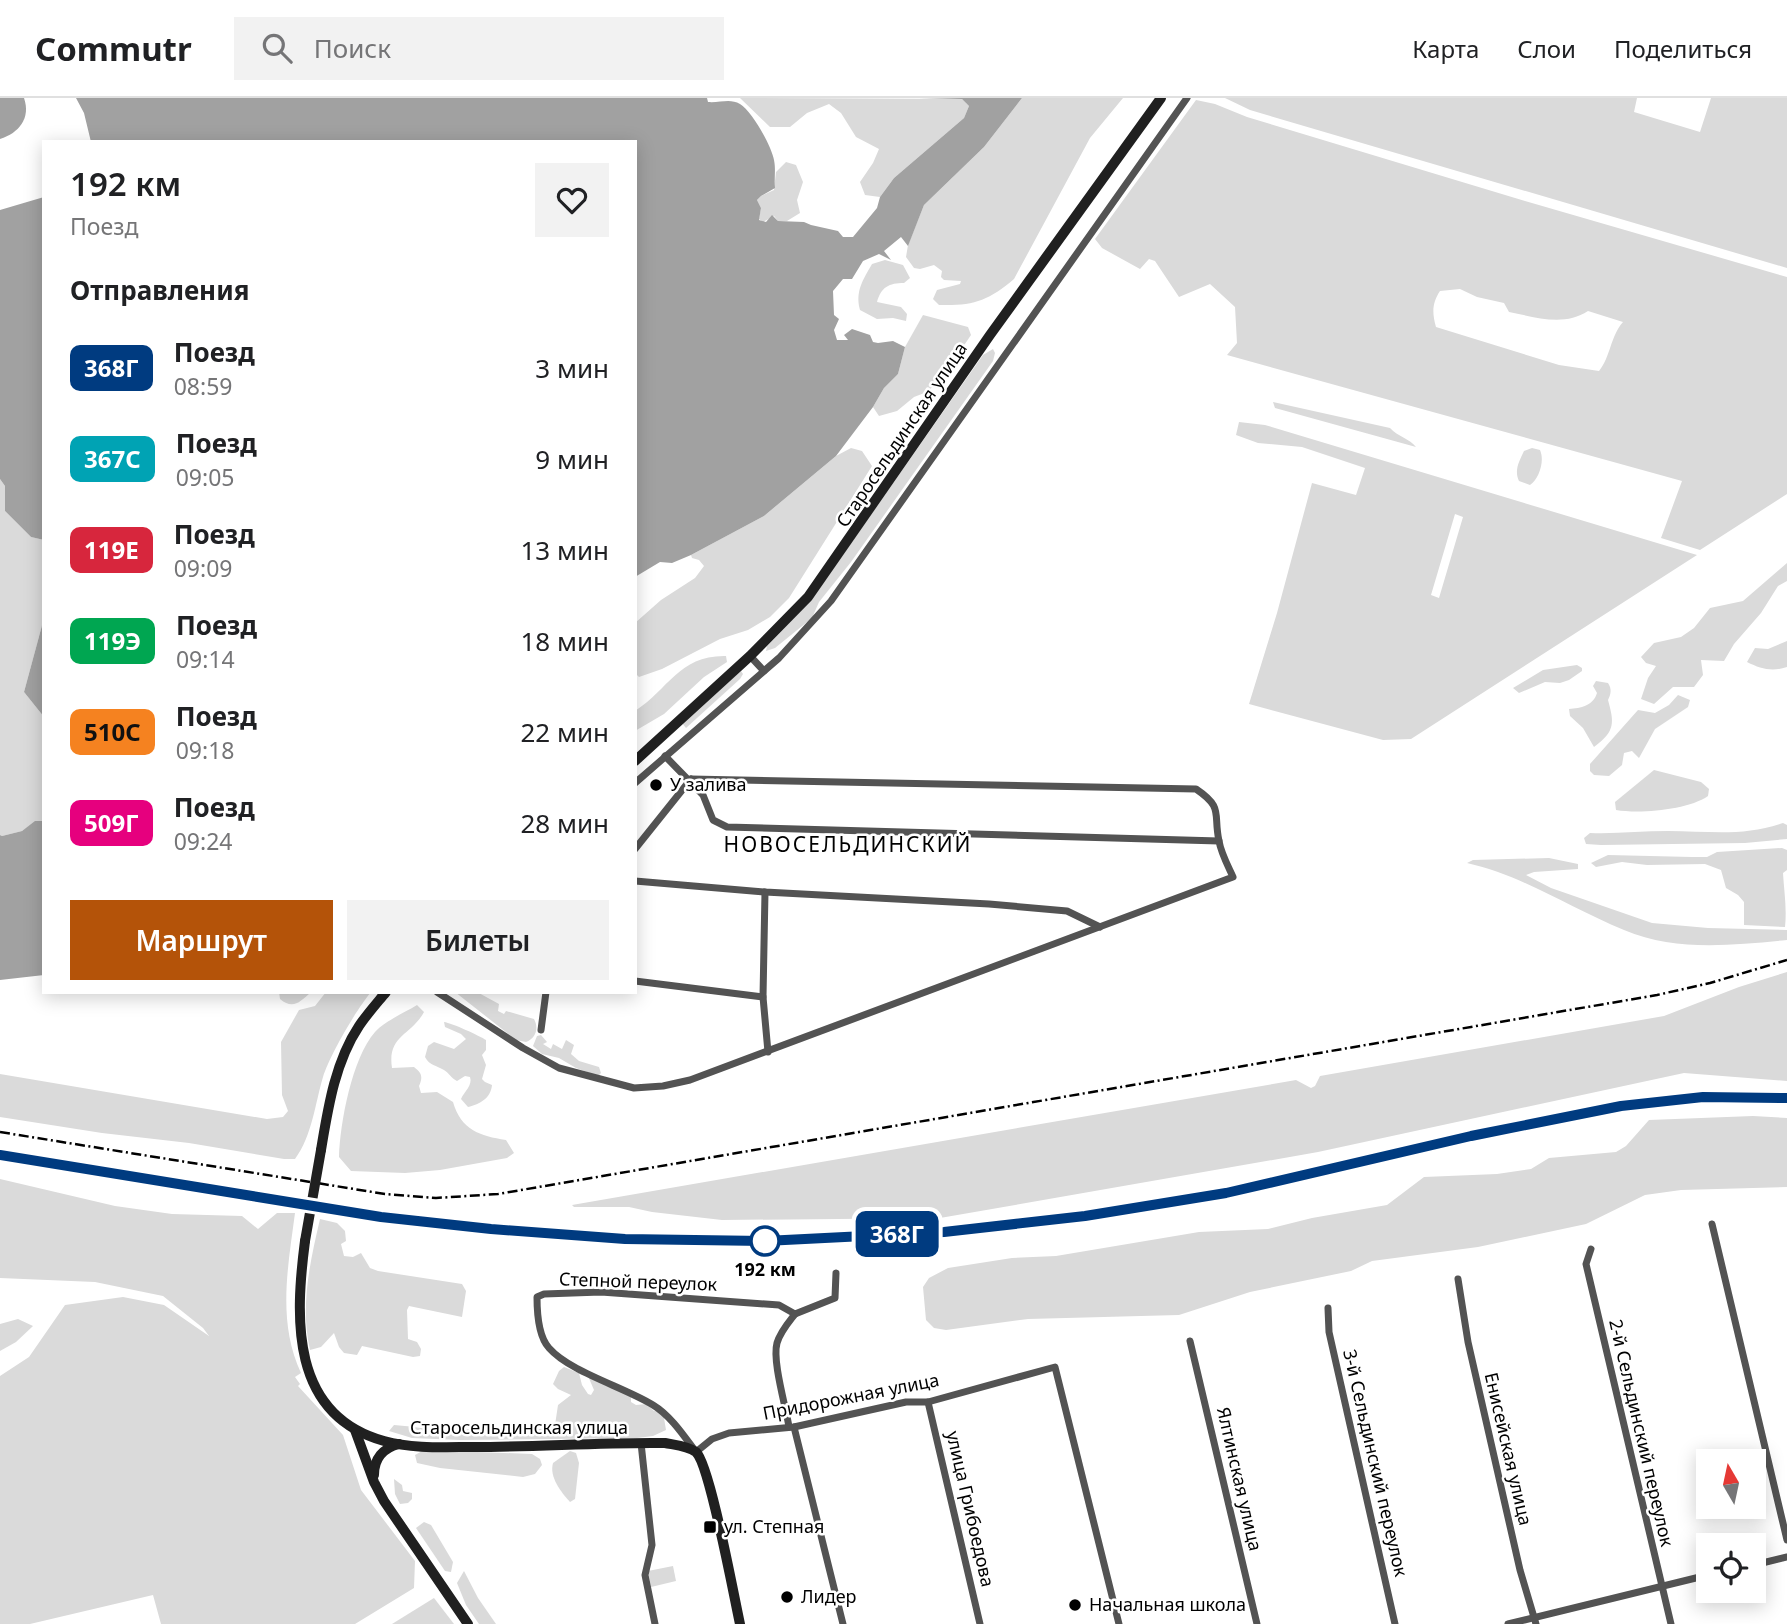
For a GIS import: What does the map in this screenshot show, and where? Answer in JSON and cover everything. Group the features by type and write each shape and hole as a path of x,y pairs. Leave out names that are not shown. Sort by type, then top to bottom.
{"main road":[{"name":"Старосельдинская улица","path":"637,759 750,656 808,597 990,334 1161,98"},
{"name":"Старосельдинская улица","path":"384,994 358,1027 342,1059 330,1098 305,1241 299,1289 299,1323 305,1361 325,1401 341,1420 355,1430 384,1441 403,1444 473,1447 641,1443 681,1446 696,1452"},
{"path":"355,1430 384,1501 468,1624"},
{"path":"374,1482 376,1460 390,1446 403,1444"},
{"path":"696,1452 708,1477 740,1624"}],"street":[{"path":"637,781 779,658 831,601 1186,98"},
{"path":"750,656 764,671"},
{"path":"666,756 703,794 713,820 727,827 1219,842"},
{"path":"440,994 559,1068 634,1088 663,1087 768,1052 1233,877 1219,842 1217,811 1208,798 1196,789 691,779"},
{"path":"637,846 691,779"},
{"path":"637,881 1067,911 1100,927"},
{"path":"765,892 763,997 768,1052"},
{"path":"637,981 763,997"},
{"path":"541,1030 546,994"},
{"path":"1712,1224 1787,1540"},
{"name":"2-й Сельдинский переулок","path":"1591,1248 1586,1265 1660,1587 1671,1624"},
{"path":"836,1273 835,1298 795,1314 781,1333 776,1345 776,1358 843,1624"},
{"name":"Енисейская улица","path":"1458,1279 1471,1355 1520,1570 1536,1621"},
{"name":"Степной переулок","path":"696,1452 680,1430 655,1406 580,1370 562,1360 548,1347 541,1332 537,1297 544,1294 601,1292 636,1294 779,1305 795,1314"},
{"name":"3-й Сельдинский переулок","path":"1328,1308 1329,1332 1395,1624"},
{"name":"Ялтинская улица","path":"1190,1341 1257,1624"},
{"name":"Придорожная улица","path":"696,1452 712,1439 729,1433 792,1427 906,1402 928,1402 1055,1367 1119,1624"},
{"name":"улица Грибоедова","path":"928,1402 980,1624"},
{"path":"641,1443 652,1545 645,1575 655,1624"},
{"path":"1766,1562 1787,1557"},
{"path":"1508,1624 1536,1621 1696,1579"}],"shaded area":[{"path":"0,98 24,98 26,112 18,129 0,139"},
{"path":"76,98 707,98 708,102 732,101 745,108 756,121 774,160 775,188 757,200 761,208 759,220 766,222 772,215 778,221 804,222 838,231 843,237 853,237 877,208 880,197 894,178 964,118 969,106 962,99 919,98 1022,98 984,147 924,205 908,246 901,237 884,251 891,260 879,254 863,261 852,279 843,279 833,291 834,315 839,319 834,330 837,340 848,340 844,335 852,329 870,335 873,342 893,341 905,347 898,374 884,388 836,456 764,516 691,555 672,563 660,562 637,576 637,140 91,140 84,113"},
{"path":"740,98 962,99 969,106 964,118 894,178 880,197 865,195 860,182 879,149 856,137 841,113 829,104 807,113 790,127 770,127"},
{"path":"1022,98 1123,98 1090,138 1014,279 980,301 939,305 933,299 937,290 960,284 961,281 944,280 941,277 942,271 934,265 914,268 906,257 924,205 984,147"},
{"path":"1225,98 1637,98 1634,112 1700,132 1711,98 1787,98 1787,268 1250,110"},
{"path":"1196,100 1525,201 1787,277 1787,494 1700,550 1661,538 1682,481 1227,355 1237,343 1235,307 1210,284 1179,297 1155,261 1149,259 1140,269 1102,248 1095,239","holes":["1460,289 1477,297 1504,303 1509,312 1539,318 1569,319 1588,311 1623,322 1599,371 1559,365 1436,327 1434,308 1440,291"]},
{"path":"786,162 796,165 803,182 797,200 800,213 787,221 778,221 774,216 763,222 759,219 761,208 757,200 774,190 776,172"},
{"path":"42,198 42,540 31,537 5,511 5,486 0,479 0,210"},
{"path":"885,260 903,265 910,278 904,283 886,287 877,302 901,307 907,314 906,321 877,319 860,310 858,297 863,281 872,264"},
{"path":"923,315 968,327 971,335 942,378 927,392 914,397 897,411 879,416 873,407 884,388 898,374 905,347"},
{"path":"993,349 993,361 851,562 819,602 812,618 775,648 766,651 767,646 809,603 983,355"},
{"path":"1273,402 1390,428 1416,447 1275,408"},
{"path":"1239,422 1265,425 1697,555 1411,739 1383,740 1249,704 1312,483 1356,495 1365,468 1302,447 1258,443 1236,435","holes":["1455,514 1463,517 1439,598 1431,595"]},
{"path":"851,448 862,451 872,466 789,598 770,617 748,630 720,639 662,669 639,677 637,621 661,600 695,578 704,566 691,555 764,516 836,456"},
{"path":"1532,448 1540,450 1542,459 1538,474 1530,485 1519,481 1517,470 1524,451"},
{"path":"0,479 5,486 5,511 31,537 42,540 42,625 24,692 42,714 42,821 35,822 22,831 0,835"},
{"path":"1787,563 1787,581 1778,586 1724,661 1701,660 1703,675 1694,687 1673,687 1654,704 1641,699 1648,678 1656,666 1646,663 1641,657 1654,643 1681,637 1694,628 1710,608 1743,601"},
{"path":"42,625 42,714 24,692"},
{"path":"1787,641 1787,667 1767,669 1747,662 1755,648 1768,649"},
{"path":"726,656 727,662 704,677 664,714 637,730 637,710 686,667 710,657"},
{"path":"1577,665 1582,671 1569,680 1560,683 1545,682 1519,693 1513,688 1543,670"},
{"path":"741,671 743,674 740,679 686,728 682,723"},
{"path":"1596,681 1609,685 1612,726 1594,747 1583,728 1570,716 1569,709 1582,707 1593,701 1597,693 1593,686"},
{"path":"1678,695 1690,700 1688,707 1655,729 1639,758 1632,751 1624,753 1622,765 1609,776 1594,775 1590,771 1590,764 1638,710 1655,713 1669,705"},
{"path":"1654,770 1701,782 1709,789 1708,796 1689,805 1664,810 1616,810 1615,802"},
{"path":"35,821 42,821 42,975 0,980 0,835 22,831"},
{"path":"1783,823 1787,825 1787,839 1745,843 1601,845 1586,844 1584,838 1590,833 1740,832"},
{"path":"1782,848 1787,850 1787,870 1783,873 1785,927 1744,925 1744,902 1726,888 1721,870 1705,864 1647,865 1622,862 1596,867 1591,863 1608,855 1707,857 1717,852"},
{"path":"1549,858 1578,864 1578,869 1526,875 1551,888 1652,923 1787,930 1787,940 1704,945 1664,942 1624,930 1508,876 1467,863 1473,860"},
{"path":"1787,972 1787,1081 1684,1073 1318,1152 940,1218 722,1220 629,1207 572,1205 1296,1080 1311,1088 1320,1076 1664,1016"},
{"path":"279,994 309,994 293,1004 280,999"},
{"path":"324,994 370,994 331,1057 309,1130 295,1159 0,1117 0,1074 267,1119 283,1117 288,1111 282,1095 281,1042 299,1010 315,1006"},
{"path":"458,994 481,994 499,1004 498,1011 504,1014 506,1011 534,1019 534,1035 526,1042 516,1040"},
{"path":"417,1005 424,1012 396,1042 391,1057 392,1068 414,1067 421,1075 421,1093 437,1092 453,1102 466,1125 480,1134 506,1140 514,1153 507,1158 440,1170 405,1173 351,1171 339,1157 340,1143 349,1091 360,1058 367,1043 379,1028"},
{"path":"444,1022 486,1040 486,1050 482,1055 486,1065 482,1079 492,1085 491,1090 484,1100 472,1106 468,1107 461,1099 469,1086 470,1077 465,1076 457,1081 425,1057 428,1046 434,1042 454,1049 466,1039 445,1027"},
{"path":"541,1035 547,1042 543,1044 551,1049 553,1044 562,1049 566,1040 574,1045 571,1054 579,1061 599,1067 601,1073 598,1076 559,1058 542,1054 533,1046 537,1036"},
{"path":"1753,1116 1787,1118 1787,1187 1681,1190 1645,1195 1586,1224 1478,1247 1372,1261 1351,1271 1250,1292 1179,1315 1028,1319 946,1330 934,1328 926,1320 923,1287 929,1278 948,1268 1012,1258 1056,1256 1199,1232 1268,1229 1387,1205 1424,1177 1497,1174 1531,1169 1549,1158 1616,1152 1626,1146 1649,1120"},
{"path":"0,1179 115,1206 172,1214 242,1216 258,1229 277,1213 295,1213 286,1294 289,1334 301,1373 295,1377 300,1384 298,1386 343,1435 361,1490 415,1561 414,1588 355,1624 161,1624 153,1595 30,1624 0,1624 0,1376 29,1357 65,1305 123,1297 164,1305 209,1336 163,1296 95,1282 0,1278"},
{"path":"320,1219 337,1223 345,1231 346,1241 341,1244 344,1256 353,1257 361,1253 370,1268 462,1284 466,1291 462,1317 409,1306 408,1339 417,1342 421,1349 420,1356 413,1357 362,1346 357,1355 344,1353 334,1333 321,1347 310,1350 306,1301"},
{"path":"18,1319 33,1326 16,1342 0,1351 0,1324"},
{"path":"564,1367 579,1373 588,1394 591,1395 594,1390 588,1376 631,1395 631,1402 636,1405 647,1404 654,1411 661,1409 666,1430 653,1436 637,1438 460,1440 412,1438 389,1431 394,1425 448,1431 486,1427 548,1428 555,1425 558,1405 571,1395 553,1384"},
{"path":"424,1450 532,1454 540,1459 542,1465 535,1474 523,1477 440,1468 417,1463 415,1455"},
{"path":"570,1451 576,1453 579,1463 575,1499 570,1502 557,1484 552,1468 553,1463"},
{"path":"394,1479 402,1485 403,1491 412,1493 412,1499 408,1503 400,1504 395,1494"},
{"path":"424,1522 431,1525 453,1562 451,1572 445,1571 416,1528"},
{"path":"673,1566 676,1581 651,1587 648,1571"},
{"path":"464,1571 496,1624 479,1624 466,1605 457,1583"},
{"path":"434,1598 454,1624 392,1624"}],"railway":[{"path":"0,1132 385,1194 436,1198 498,1194 1657,995 1710,983 1787,960"},
{"path":"0,1155 381,1217 625,1239 765,1241 944,1232 1085,1216 1226,1193 1471,1136 1621,1106 1703,1097 1787,1098"}],"train":[{"name":"368Г","path":"0,1155 381,1217 625,1239 765,1241 944,1232 1085,1216 1226,1193 1471,1136 1621,1106 1703,1097 1787,1098"}],"place":[{"name":"У залива","path":"656,785"},
{"name":"192 км","path":"765,1241"},
{"name":"ул. Степная","path":"710,1527"},
{"name":"Лидер","path":"787,1597"},
{"name":"Начальная школа","path":"1075,1605"}],"district":[{"name":"НОВОСЕЛЬДИНСКИЙ","path":"848,845"}]}
